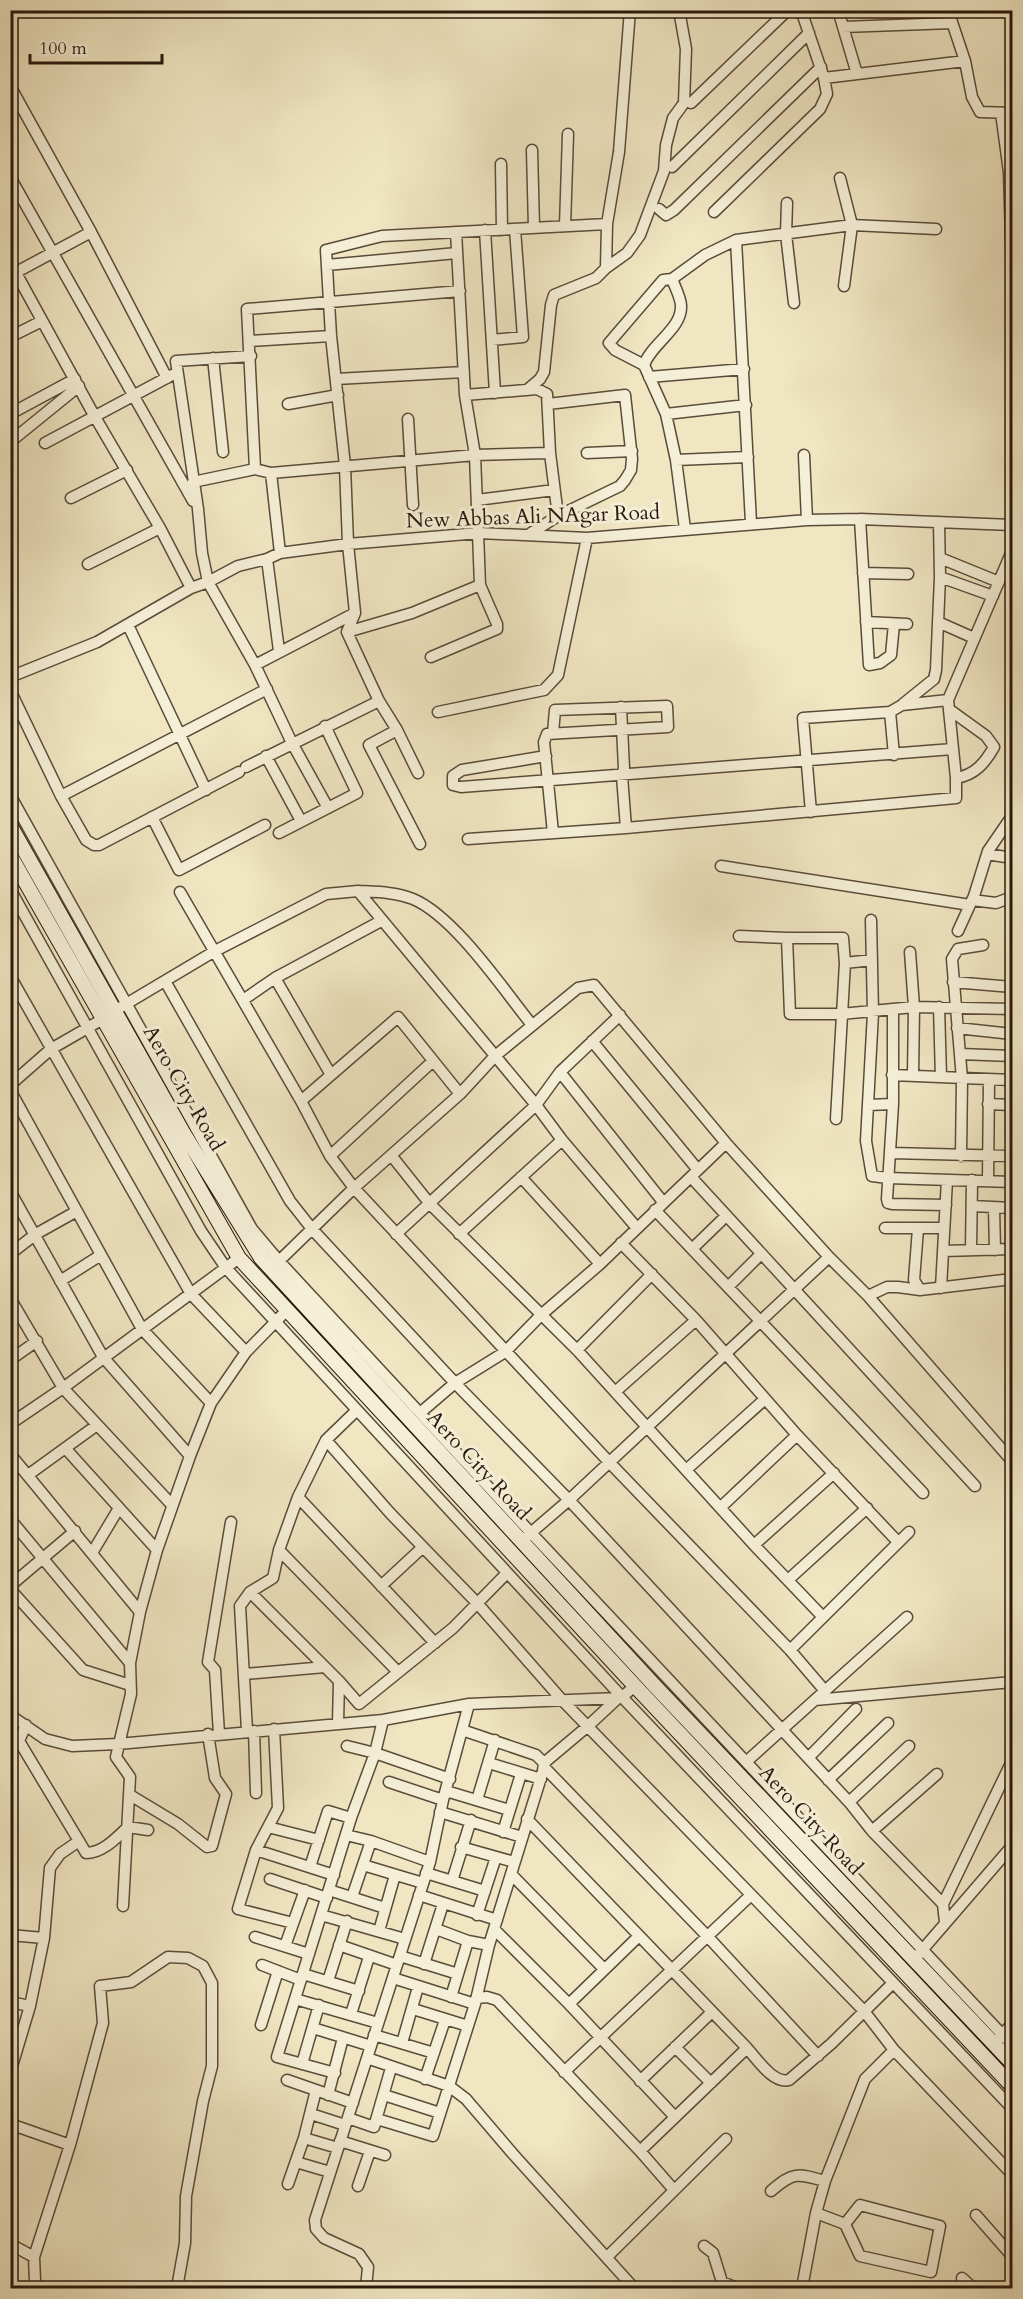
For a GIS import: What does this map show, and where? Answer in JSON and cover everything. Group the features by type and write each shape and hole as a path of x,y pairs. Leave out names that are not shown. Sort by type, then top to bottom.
{"street":[{"path":"606,268 607,224 619,152 630,10"},
{"path":"527,390 540,379 544,372 550,305 554,295 596,278 627,253 640,235 664,171 666,145 673,117 684,103 686,49 679,10"},
{"path":"691,103 788,10"},
{"path":"714,212 823,105 827,94 824,78 801,10"},
{"path":"838,10 857,74"},
{"path":"948,10 965,61 973,100 980,112 1007,113 1011,172 1012,272"},
{"path":"843,27 952,23"},
{"path":"672,167 809,33"},
{"path":"824,78 965,61"},
{"path":"659,209 666,215 674,210 820,67"},
{"path":"10,86 91,232 167,378"},
{"path":"565,226 568,134"},
{"path":"532,150 534,228"},
{"path":"501,164 502,230"},
{"path":"10,177 198,509"},
{"path":"840,178 852,225 844,286"},
{"path":"787,203 786,234 794,303"},
{"path":"347,632 356,613 348,544 345,466 326,250 382,236 607,224"},
{"path":"644,365 615,350 609,343 663,280 672,279 705,255 736,240 852,225 936,229"},
{"path":"492,340 523,337 515,229"},
{"path":"486,230 495,393"},
{"path":"91,232 12,270 160,528 191,588"},
{"path":"431,657 497,629 497,624 480,585 475,454 465,395 456,232"},
{"path":"736,240 751,523"},
{"path":"327,266 457,253"},
{"path":"672,279 681,307 675,323 646,357 644,365 666,414 676,460 685,529"},
{"path":"255,469 247,309 460,291"},
{"path":"10,337 42,321"},
{"path":"250,341 332,336"},
{"path":"251,356 176,361 198,509 202,553 208,582 255,664 292,743 328,808"},
{"path":"213,358 223,452"},
{"path":"649,377 744,369"},
{"path":"45,443 178,372"},
{"path":"336,380 464,372"},
{"path":"10,414 77,383"},
{"path":"10,442 77,383"},
{"path":"465,395 527,390 542,390 547,394 550,453 558,516"},
{"path":"288,404 338,395"},
{"path":"530,534 558,516 620,486 631,470 632,451 625,395 548,404"},
{"path":"666,414 746,405"},
{"path":"408,419 413,505"},
{"path":"587,453 632,451"},
{"path":"193,482 255,469 271,473 475,454 550,453"},
{"path":"804,455 807,519"},
{"path":"676,460 748,457"},
{"path":"71,498 127,470"},
{"path":"271,473 280,553"},
{"path":"477,500 554,490"},
{"name":"New Abbas Ali NAgar Road","path":"10,677 97,642 191,588 238,566 267,559 280,553 348,544 479,533 586,537 807,519 1012,525"},
{"path":"860,519 869,664 880,663 891,654 894,624"},
{"path":"811,812 803,718 890,712 934,679 940,577 939,522"},
{"path":"87,564 160,528"},
{"path":"438,712 544,690 558,675 586,537"},
{"path":"468,839 626,828 956,798 949,705 974,639 1012,551"},
{"path":"940,558 999,582"},
{"path":"267,559 279,651"},
{"path":"863,573 908,574"},
{"path":"940,577 993,596"},
{"path":"347,632 412,613 480,585"},
{"path":"255,664 356,613"},
{"path":"866,622 907,624"},
{"path":"938,622 974,639"},
{"path":"128,625 206,790"},
{"path":"347,632 418,773"},
{"path":"61,796 267,689"},
{"path":"10,690 61,796 86,840 94,845 99,845 206,790 325,726 380,701"},
{"path":"902,705 949,705 986,736 994,747 976,771 966,776 956,777"},
{"path":"553,833 544,739 547,734 554,734 668,727 667,706 555,710 554,734"},
{"path":"621,707 624,768 622,776 626,828"},
{"path":"890,712 894,755"},
{"path":"279,833 357,793 325,726"},
{"path":"397,730 369,745 420,844"},
{"path":"546,756 457,771 452,782 455,786 461,787 953,749"},
{"path":"266,756 301,821"},
{"path":"10,795 120,1007 252,1229 415,1417"},
{"path":"958,932 971,903 987,855 1012,816"},
{"path":"152,817 179,870 265,825"},
{"name":"Aero City Road","path":"10,825 120,1007 184,1134 261,1258 415,1417 998,2038 1012,2063"},
{"name":"Aero City Road","path":"10,855 239,1258 635,1686 1012,2086"},
{"path":"987,855 1012,858"},
{"path":"721,866 971,903 996,903 1012,897"},
{"path":"10,889 201,1231 226,1268 620,1697 1012,2108"},
{"path":"120,1007 215,951 326,894 358,891 387,892 404,896 434,910 456,931 532,1025"},
{"path":"358,891 636,1227"},
{"path":"180,892 301,1101 330,1156 354,1188 505,1352 790,1650 825,1691"},
{"path":"871,920 873,1013 866,1141 872,1176 1012,1182"},
{"path":"243,1000 275,978 381,921"},
{"path":"739,936 843,938 845,963 836,1119"},
{"path":"787,938 790,1014 873,1013 914,1007 956,1006 1012,1009"},
{"path":"961,1156 962,1079 952,964 954,953 964,948 983,945"},
{"path":"910,952 914,1007 913,1076"},
{"path":"845,963 872,960"},
{"path":"10,976 191,1294 246,1352"},
{"path":"275,978 331,1075"},
{"path":"165,981 290,1201 312,1229 455,1383 570,1500 849,1802 872,1831 943,1904"},
{"path":"953,982 1012,987"},
{"path":"279,1261 354,1188 460,1094 495,1056 578,988 597,986 726,1143 829,1257 868,1296 1012,1461"},
{"path":"939,1007 941,1077"},
{"path":"893,1010 893,1104 888,1203 946,1205"},
{"path":"396,1234 536,1105 560,1072 620,1015"},
{"path":"301,1101 398,1017 460,1094"},
{"path":"10,1085 51,1049 103,1019"},
{"path":"957,1028 1012,1034"},
{"path":"592,1041 726,1216 975,1486"},
{"path":"960,1053 1012,1056"},
{"path":"330,1156 433,1061"},
{"path":"560,1072 692,1249 923,1493"},
{"path":"892,1075 1012,1080"},
{"path":"988,1181 989,1080"},
{"path":"10,1090 142,1329 211,1403"},
{"path":"868,1105 893,1104"},
{"path":"988,1104 1012,1105"},
{"path":"459,1234 562,1140"},
{"path":"398,1430 455,1383 505,1352 541,1315 600,1264 726,1143"},
{"path":"891,1153 1012,1156"},
{"path":"391,1155 430,1204 577,1350 754,1545 822,1616"},
{"path":"522,1177 600,1264"},
{"path":"941,1288 947,1180"},
{"path":"971,1250 972,1180"},
{"path":"12,1198 36,1234 103,1357 190,1456"},
{"path":"972,1206 1012,1208"},
{"path":"994,1208 994,1250"},
{"path":"10,1254 36,1234 77,1211"},
{"path":"692,1249 726,1216"},
{"path":"885,1228 944,1228"},
{"path":"918,1229 914,1280 920,1290"},
{"path":"621,1243 696,1320 797,1435 898,1542"},
{"path":"943,1251 1012,1249"},
{"path":"728,1287 761,1254"},
{"path":"60,1281 101,1255"},
{"path":"829,1257 646,1426 570,1500 526,1537 746,1762 919,1954 1012,1846"},
{"path":"10,1424 63,1388 239,1258"},
{"path":"577,1350 652,1274"},
{"path":"868,1296 887,1287 920,1290 1012,1280"},
{"path":"10,1298 63,1388 172,1505"},
{"path":"123,1906 130,1777 116,1757 131,1694 130,1663 140,1612 157,1550 211,1403 246,1352 287,1310"},
{"path":"615,1392 696,1320"},
{"path":"10,1360 37,1341"},
{"path":"686,1470 765,1399"},
{"path":"256,1793 240,1606 250,1593 273,1578 279,1550 298,1497 326,1440 356,1411"},
{"path":"28,1474 97,1425"},
{"path":"721,1507 797,1435"},
{"path":"326,1440 562,1700 864,2011 894,2050 1012,2174"},
{"path":"66,1449 157,1550"},
{"path":"10,1454 140,1612"},
{"path":"754,1545 834,1473"},
{"path":"298,1497 435,1643"},
{"path":"92,1553 119,1508"},
{"path":"788,1580 867,1508"},
{"path":"10,1519 130,1663"},
{"path":"130,1796 178,1824 207,1846 212,1846 226,1794 215,1778 215,1670 208,1662 231,1522"},
{"path":"75,1531 10,1587 83,1670 130,1685"},
{"path":"790,1650 909,1532"},
{"path":"381,1586 423,1547"},
{"path":"279,1550 398,1672"},
{"path":"250,1593 339,1681 359,1704 453,1628 507,1573"},
{"path":"746,1762 907,1617"},
{"path":"245,1674 325,1667"},
{"path":"338,1724 339,1681"},
{"path":"815,1700 1012,1682"},
{"path":"377,2119 433,2136 476,2001 489,1945 544,1765 635,1686"},
{"path":"10,1715 45,1739 72,1746 118,1744 383,1720 469,1704 620,1697"},
{"path":"366,2289 368,2267 359,2254 324,2238 316,2229 315,2220 426,1873 469,1704"},
{"path":"808,1758 856,1709"},
{"path":"335,2073 277,2056 351,1818 375,1753 383,1720"},
{"path":"828,1780 888,1723"},
{"path":"26,1725 19,1741 86,1852 102,1850 128,1827"},
{"path":"274,1729 278,1808 256,1850 238,1909 293,1923"},
{"path":"462,1730 536,1755 818,2056"},
{"path":"477,1800 495,1740"},
{"path":"347,1746 375,1753 450,1779"},
{"path":"849,1802 909,1746"},
{"path":"945,1922 943,1904 1012,1761"},
{"path":"489,1763 541,1779"},
{"path":"502,1832 521,1774"},
{"path":"872,1831 937,1774"},
{"path":"388,1782 443,1801 471,1820 522,1837"},
{"path":"443,1801 477,1800 509,1810"},
{"path":"310,1867 328,1811 351,1818"},
{"path":"527,1819 775,2077 783,2081 793,2077 818,2056 893,1983"},
{"path":"452,1881 471,1820"},
{"path":"128,1827 148,1830"},
{"path":"268,1827 319,1840"},
{"path":"346,1834 371,1840 426,1873 485,1891"},
{"path":"352,1897 371,1840"},
{"path":"10,2073 30,2006 44,1938 50,1868 57,1858 79,1841"},
{"path":"461,1847 514,1862"},
{"path":"256,1850 334,1875"},
{"path":"477,1915 496,1857"},
{"path":"363,1865 395,1875 426,1873"},
{"path":"511,1874 604,1969"},
{"path":"379,1931 395,1875"},
{"path":"270,1879 305,1890 352,1897 385,1908"},
{"path":"285,1946 305,1890"},
{"path":"419,1895 477,1915 496,1925 675,2117"},
{"path":"564,2072 709,1938 751,1895"},
{"path":"424,1964 443,1904"},
{"path":"321,1915 405,1940"},
{"path":"328,1981 347,1921"},
{"path":"436,1929 468,1941 489,1945"},
{"path":"10,1935 44,1938"},
{"path":"569,2004 639,1936"},
{"path":"255,1937 309,1954"},
{"path":"451,1997 468,1941"},
{"path":"339,1945 369,1957 424,1964 458,1974"},
{"path":"34,2289 34,2257 70,2145 103,2023 100,1986 131,1982 168,1957 188,1958 203,1966 212,1983 212,2066 203,2100 186,2196 185,2243 177,2289"},
{"path":"351,2014 369,1957"},
{"path":"262,1965 359,1991"},
{"path":"261,2025 278,1971"},
{"path":"393,1978 451,1997 476,2001 487,1997 496,2000 640,2151 674,2190"},
{"path":"402,2043 418,1987"},
{"path":"295,1999 378,2023"},
{"path":"10,2002 30,2006"},
{"path":"302,2064 319,2005"},
{"path":"413,2009 468,2026"},
{"path":"640,2081 712,2012"},
{"path":"425,2079 446,2020"},
{"path":"1012,2024 998,2038 1012,2045"},
{"path":"313,2028 343,2038 402,2043 434,2053"},
{"path":"328,2095 343,2038"},
{"path":"675,2047 711,2083"},
{"path":"640,2151 747,2048"},
{"path":"802,2289 816,2213 825,2181 868,2075 894,2050"},
{"path":"367,2058 449,2086 466,2099 634,2289"},
{"path":"311,2114 374,2127 391,2068"},
{"path":"288,2080 353,2103"},
{"path":"288,2184 304,2138 316,2090"},
{"path":"384,2095 440,2113"},
{"path":"10,2124 70,2145"},
{"path":"304,2138 385,2155"},
{"path":"606,2257 726,2139"},
{"path":"358,2186 369,2151"},
{"path":"296,2162 330,2172"},
{"path":"771,2191 792,2175 802,2174 825,2181"},
{"path":"816,2213 845,2224 860,2256 931,2272 940,2226 860,2205 845,2224"},
{"path":"976,2215 1012,2256"},
{"path":"10,2244 34,2257"},
{"path":"704,2246 713,2253 722,2282 737,2289"},
{"path":"962,2278 973,2289"}]}
